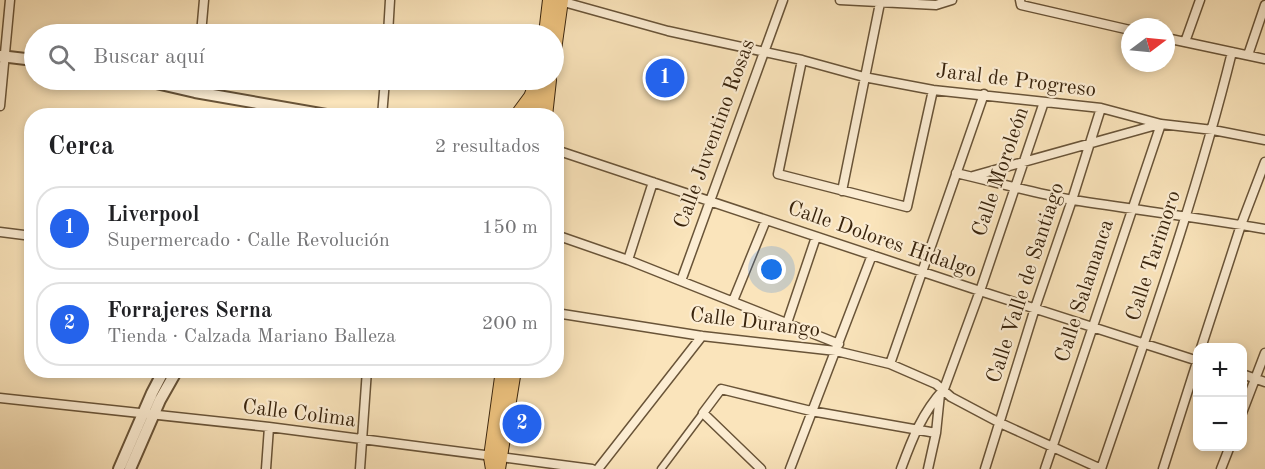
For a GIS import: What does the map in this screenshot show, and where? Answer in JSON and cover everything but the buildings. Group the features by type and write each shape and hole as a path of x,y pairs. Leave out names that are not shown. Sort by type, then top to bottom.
{"main road":[{"path":"550,24 558,0"},
{"path":"556,24 558,0"},
{"path":"523,108 534,90"},
{"path":"535,108 538,90"},
{"path":"546,108 548,90"},
{"path":"496,463 502,378"},
{"path":"496,463 512,378"}],"street":[{"path":"0,106 10,0"},
{"path":"202,24 204,0"},
{"path":"389,24 390,0"},
{"name":"Jaral de Progreso","path":"558,0 668,31 802,60 864,77 933,90 1101,108 1161,124 1213,130 1265,140"},
{"name":"Calle Juventino Rosas","path":"681,281 783,0"},
{"path":"840,0 936,5 952,0"},
{"path":"1020,0 1021,5 1121,28"},
{"path":"1185,42 1200,0"},
{"path":"842,190 880,3"},
{"path":"1248,55 1265,5"},
{"path":"1175,40 1265,59"},
{"name":"Calle Tarimoro","path":"1101,469 1187,216 1213,130 1232,52"},
{"path":"3,56 24,59"},
{"path":"802,60 778,174 907,207 933,90"},
{"path":"186,90 286,108"},
{"path":"383,108 384,90"},
{"path":"890,364 984,94"},
{"name":"Calle Moroleón","path":"942,391 980,291 1044,102"},
{"name":"Calle Valle de Santiago","path":"985,469 1101,108"},
{"path":"972,177 1161,124"},
{"name":"Calle Salamanca","path":"1044,469 1161,124"},
{"name":"Calle Dolores Hidalgo","path":"564,153 980,291 1193,359"},
{"path":"1203,343 1241,225 1265,162"},
{"path":"956,173 1072,200 1187,216 1265,230"},
{"path":"628,260 653,182"},
{"path":"733,302 766,220"},
{"path":"0,232 24,235"},
{"path":"787,323 816,237"},
{"path":"564,238 628,260 787,323 837,347"},
{"path":"790,469 872,255"},
{"name":"Calle Durango","path":"564,315 702,336 837,347 890,364 936,384 951,397 1000,423 1101,469"},
{"path":"598,469 702,336"},
{"path":"1247,400 1265,353"},
{"path":"1163,469 1193,373"},
{"path":"1247,375 1265,381"},
{"path":"130,469 161,378"},
{"path":"119,469 148,414 172,378"},
{"path":"360,469 366,378"},
{"path":"661,469 721,388 811,411 936,433"},
{"path":"901,469 915,430 932,401 942,391"},
{"path":"928,469 942,391"},
{"name":"Calle Colima","path":"0,398 269,427 496,463 592,469"},
{"path":"703,412 761,469"},
{"path":"266,469 269,427"},
{"path":"1221,469 1228,451"}],"place":[{"name":"Liverpool","path":"665,78"},
{"name":"Forrajeres Serna","path":"522,424"}]}
